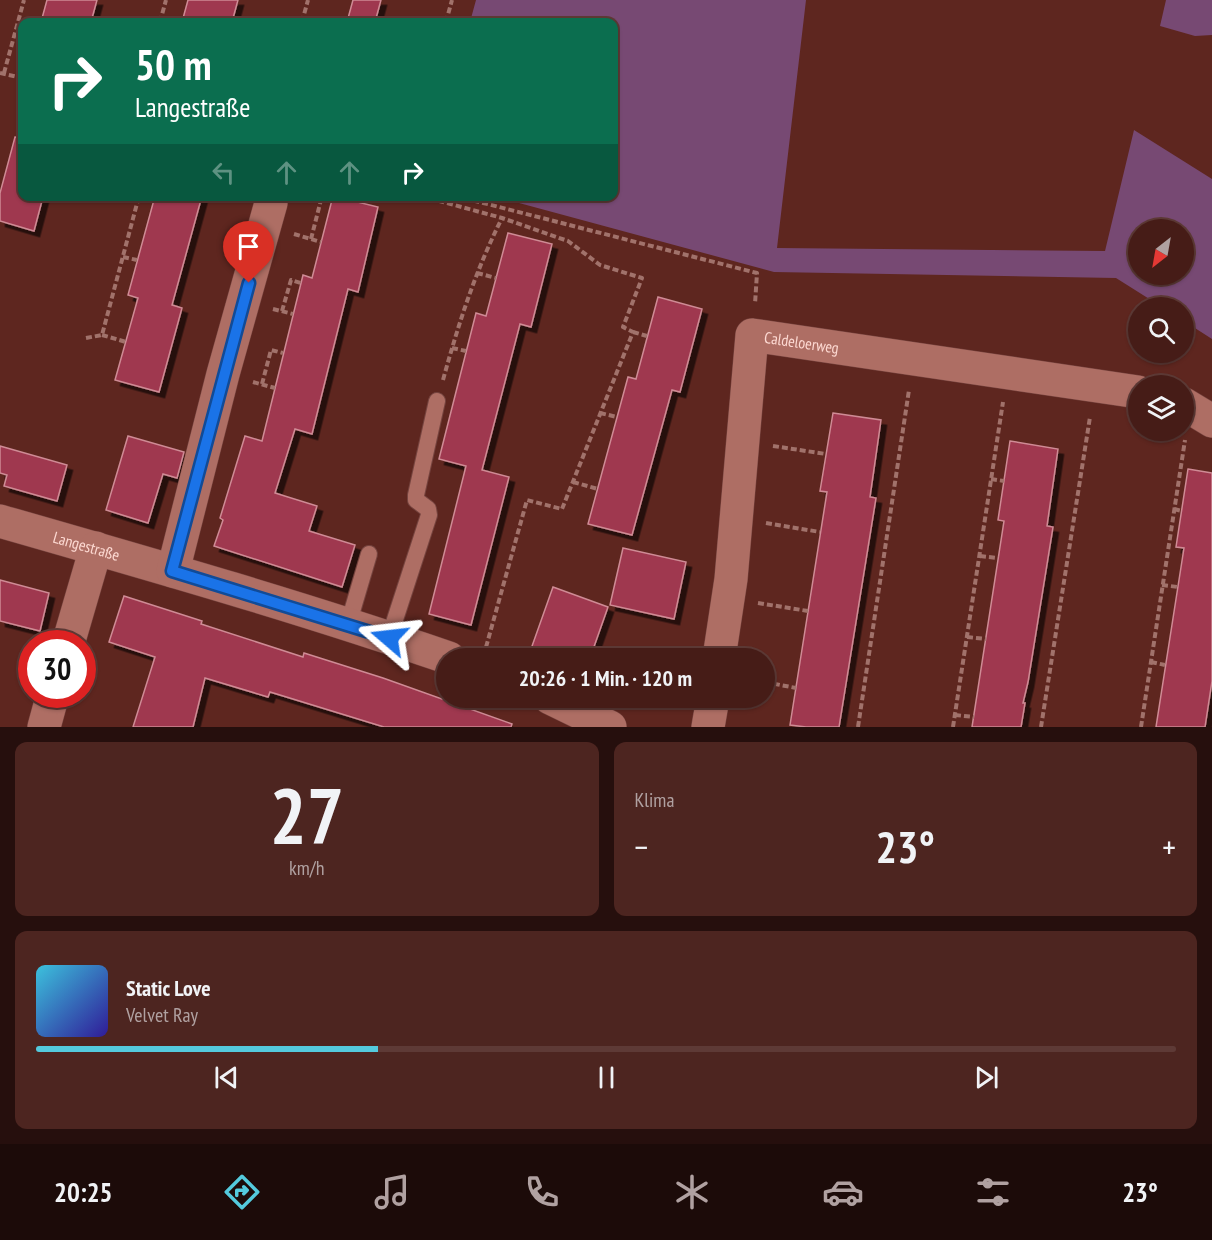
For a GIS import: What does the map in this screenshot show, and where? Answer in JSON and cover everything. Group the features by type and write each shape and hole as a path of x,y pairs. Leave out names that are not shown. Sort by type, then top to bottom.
{"street":[{"path":"172,571 223,374 271,204"},
{"name":"Caldeloerweg","path":"720,648 728,598 752,335 1128,391"},
{"name":"Langestraße","path":"0,521 172,571 436,654"},
{"path":"72,630 96,548"},
{"path":"44,727 49,708"},
{"path":"571,708 610,727"},
{"path":"708,727 711,708"}],"lane":[{"path":"389,638 429,515 428,509 416,500 416,495 437,401"},
{"path":"348,625 369,554"}],"path":[{"path":"19,18 24,0"},
{"path":"161,18 166,0"},
{"path":"303,18 308,0"},
{"path":"447,18 452,0"},
{"path":"18,20 2,73 18,77"},
{"path":"102,335 138,201"},
{"path":"311,239 321,201"},
{"path":"440,201 502,218 568,241 600,265 642,278 623,327 647,336"},
{"path":"476,201 757,273 752,335"},
{"path":"437,401 466,299 502,218"},
{"path":"123,257 137,260"},
{"path":"477,273 496,278"},
{"path":"282,311 291,280 301,283"},
{"path":"486,648 527,500 562,509 633,332"},
{"path":"86,338 102,335 126,342"},
{"path":"452,348 466,351"},
{"path":"262,384 271,350 283,353"},
{"path":"858,727 913,359"},
{"path":"953,727 1007,373"},
{"path":"1041,727 1095,386"},
{"path":"1141,727 1174,509 1195,410"},
{"path":"600,413 617,417"},
{"path":"743,442 826,454"},
{"path":"991,479 1004,481"},
{"path":"573,482 598,489"},
{"path":"1174,509 1182,511"},
{"path":"736,518 820,532"},
{"path":"980,555 998,558"},
{"path":"1162,585 1178,587"},
{"path":"728,598 808,611"},
{"path":"967,637 986,639"},
{"path":"1151,662 1165,665"},
{"path":"775,684 796,688"},
{"path":"955,715 974,717"}],"shaded area":[{"path":"476,0 806,0 777,248 1105,251 1134,130 1212,179 1212,339 1194,327 1194,297 1146,297 1116,278 774,272 512,201 618,201 618,18 471,18"},
{"path":"1166,0 1212,0 1212,35 1195,36 1160,26"}],"building":[{"path":"47,0 97,0 92,18 42,18"},
{"path":"188,0 238,0 233,18 183,18"},
{"path":"353,0 381,0 376,18 348,18"},
{"path":"15,137 18,137 18,201 42,201 34,231 0,221 0,193"},
{"path":"154,201 201,201 172,305 182,308 159,392 115,380 138,298 128,295"},
{"path":"332,201 353,201 378,207 358,292 348,289 312,434 295,429 275,493 317,506 309,531 355,545 342,587 214,546 223,520 220,518 245,436 262,441 303,275 312,278"},
{"path":"508,233 552,244 531,327 520,324 482,470 509,477 471,625 429,614 466,466 439,459 476,313 486,316"},
{"path":"658,297 702,309 680,392 672,390 632,535 588,524 628,377 636,379"},
{"path":"833,413 881,420 870,497 876,498 839,727 806,727 790,725 827,492 820,491"},
{"path":"128,436 184,452 177,478 163,474 148,523 106,510"},
{"path":"1010,441 1058,449 1047,526 1053,527 1023,703 1025,703 1021,727 972,727 1004,521 998,520"},
{"path":"0,446 67,465 57,501 4,486 7,475 0,473"},
{"path":"1188,469 1212,473 1212,681 1205,727 1156,727 1184,548 1176,547"},
{"path":"623,548 686,562 674,619 610,605"},
{"path":"0,580 49,593 40,630 0,621"},
{"path":"553,587 608,607 594,648 531,648"},
{"path":"124,596 303,657 304,653 436,697 436,708 467,708 512,724 511,727 384,727 270,692 268,697 205,678 193,727 133,727 155,657 109,642"}],"route":[{"path":"249,283 172,571 389,638"}]}
